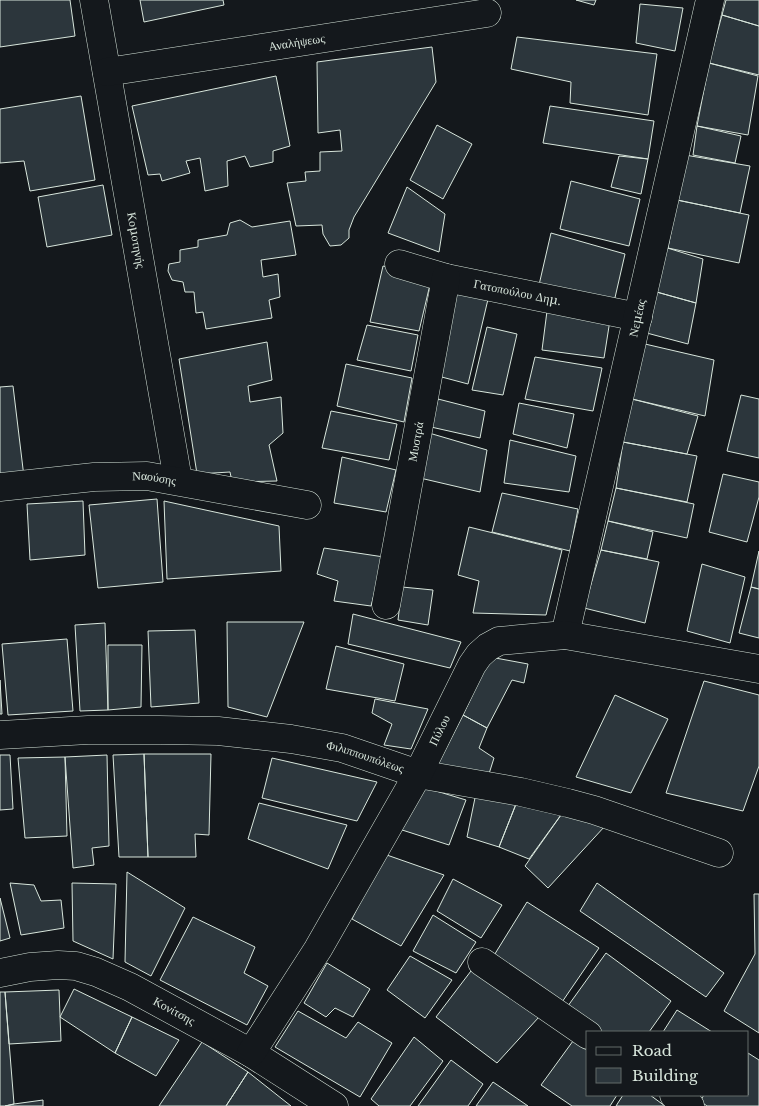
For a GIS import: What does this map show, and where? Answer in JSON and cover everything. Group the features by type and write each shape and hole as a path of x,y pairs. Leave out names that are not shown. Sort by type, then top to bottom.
{"street":[{"name":"Κομοτηνής","path":"94,0 178,480"},
{"name":"Νεμέας","path":"565,635 710,0"},
{"name":"Αναλήψεως","path":"106,72 487,13"},
{"name":"Γατοπούλου Δημ.","path":"399,264 446,278 638,317"},
{"name":"Μυστρά","path":"386,605 446,278"},
{"name":"Ναούσης","path":"0,487 103,477 147,476 178,480 307,505"},
{"name":"Πύλου","path":"251,1053 318,949 418,774 472,665 479,654 488,647 499,641 565,635 759,669"},
{"name":"Φιλιππουπόλεως","path":"0,735 88,730 160,730 254,734 342,748 418,774 521,792 594,810 719,853"},
{"path":"482,962 586,1034"},
{"name":"Κονίτσης","path":"0,973 30,967 58,965 76,966 96,972 130,987 251,1053 334,1106"},
{"path":"675,1096 690,1106"}],"building":[{"path":"0,0 70,0 75,36 0,47"},
{"path":"140,0 223,0 224,5 144,22"},
{"path":"576,0 596,0 594,5"},
{"path":"726,0 759,0 759,26 722,15"},
{"path":"640,4 683,8 675,51 636,43"},
{"path":"722,15 759,26 759,75 709,63"},
{"path":"517,37 657,54 648,115 570,103 571,82 511,69"},
{"path":"432,47 436,82 354,217 349,230 349,238 341,245 330,246 323,234 322,225 296,226 287,183 306,181 305,172 320,171 320,152 342,151 340,130 318,133 317,62"},
{"path":"709,63 758,76 748,135 697,126"},
{"path":"276,76 290,146 273,151 273,162 250,167 245,156 227,161 228,186 205,191 200,158 186,161 190,173 162,181 160,174 148,175 132,106"},
{"path":"81,96 95,180 30,191 24,161 0,163 0,109"},
{"path":"550,106 654,121 648,159 543,143"},
{"path":"437,125 472,144 443,199 410,180"},
{"path":"697,126 741,136 735,163 693,155"},
{"path":"685,155 750,166 740,213 677,200"},
{"path":"619,156 648,159 641,194 611,187"},
{"path":"571,181 640,199 629,246 560,229"},
{"path":"103,185 112,235 47,247 38,197"},
{"path":"407,187 445,214 439,252 388,233"},
{"path":"677,200 749,215 739,263 668,248"},
{"path":"240,220 252,227 290,221 296,255 261,260 263,277 278,274 280,297 269,300 272,318 206,329 203,312 196,313 194,292 185,292 183,282 172,280 168,271 169,264 180,262 180,250 198,247 198,240 227,235 230,223"},
{"path":"551,233 625,254 614,302 539,285"},
{"path":"661,246 703,259 696,303 653,291"},
{"path":"383,266 432,276 419,331 370,322"},
{"path":"454,286 489,295 468,384 438,376"},
{"path":"653,291 696,303 688,344 643,332"},
{"path":"547,311 610,320 604,358 542,350"},
{"path":"367,325 418,335 411,371 357,360"},
{"path":"487,327 517,334 503,395 472,390"},
{"path":"267,342 272,380 248,386 250,402 281,397 283,433 269,445 277,481 232,482 230,472 197,474 179,359"},
{"path":"645,344 714,360 705,416 632,399"},
{"path":"535,357 602,368 593,411 525,399"},
{"path":"346,364 412,378 404,422 337,406"},
{"path":"13,386 24,477 0,480 0,387"},
{"path":"741,395 759,399 759,458 727,451"},
{"path":"438,399 485,411 480,438 431,427"},
{"path":"632,399 698,416 687,454 623,442"},
{"path":"519,403 574,414 567,448 513,434"},
{"path":"331,411 397,424 389,460 322,448"},
{"path":"429,433 487,450 480,492 420,478"},
{"path":"510,440 576,456 569,492 504,483"},
{"path":"623,442 697,456 687,502 616,488"},
{"path":"342,457 396,470 386,512 334,503"},
{"path":"723,474 759,482 759,497 747,542 709,532"},
{"path":"616,488 694,504 687,538 608,521"},
{"path":"502,493 578,509 570,551 492,532"},
{"path":"157,499 163,582 98,588 89,505"},
{"path":"83,501 85,555 30,560 27,504"},
{"path":"164,501 279,526 281,571 167,579"},
{"path":"608,521 653,532 647,559 601,550"},
{"path":"469,527 562,550 546,615 473,613 479,581 458,575"},
{"path":"324,548 384,557 371,606 334,601 338,581 317,574"},
{"path":"601,550 659,562 645,623 584,608"},
{"path":"759,551 759,589 751,587"},
{"path":"702,564 745,577 730,643 687,631"},
{"path":"402,587 433,590 428,625 398,620"},
{"path":"751,587 759,589 759,638 739,633"},
{"path":"353,614 461,642 450,668 348,644"},
{"path":"227,622 304,622 267,717 228,707"},
{"path":"105,623 108,710 80,711 75,625"},
{"path":"195,630 199,703 151,707 148,631"},
{"path":"67,639 73,711 8,715 2,644"},
{"path":"108,645 142,645 141,707 108,710"},
{"path":"336,646 404,664 395,701 326,689"},
{"path":"490,657 528,664 524,683 512,680 487,728 463,715"},
{"path":"0,680 2,714 0,714"},
{"path":"704,681 759,695 759,766 743,811 666,793"},
{"path":"615,695 668,719 631,793 576,777"},
{"path":"375,699 428,709 411,749 384,745 392,724 372,713"},
{"path":"463,715 487,728 479,748 494,758 488,777 438,764"},
{"path":"144,754 148,857 119,857 113,755"},
{"path":"144,754 211,754 209,835 195,834 196,857 148,857"},
{"path":"0,755 10,755 13,809 0,810"},
{"path":"107,755 109,846 92,848 94,865 73,868 65,757"},
{"path":"65,757 67,836 25,838 18,758"},
{"path":"272,758 377,782 357,821 262,798"},
{"path":"423,787 466,800 449,845 399,829"},
{"path":"476,793 518,799 499,847 467,837"},
{"path":"518,799 566,808 529,859 499,847"},
{"path":"259,803 347,825 328,869 248,839"},
{"path":"566,808 605,826 548,888 525,866"},
{"path":"384,854 444,875 401,946 352,919"},
{"path":"127,872 185,908 151,976 125,962"},
{"path":"453,879 502,905 481,938 437,911"},
{"path":"10,883 34,885 41,901 61,900 64,928 21,935"},
{"path":"72,883 116,884 113,959 73,941"},
{"path":"597,883 724,973 706,997 580,911"},
{"path":"754,894 759,894 759,1033 724,1011 755,954"},
{"path":"0,898 10,938 0,941"},
{"path":"527,902 599,948 560,1005 493,957"},
{"path":"433,915 476,942 456,973 413,951"},
{"path":"193,917 255,947 244,973 268,986 247,1025 160,980"},
{"path":"606,953 671,1001 650,1031 595,1031 565,1010"},
{"path":"410,956 452,980 425,1018 387,990"},
{"path":"327,963 370,989 353,1017 335,1008 326,1017 304,1003"},
{"path":"474,967 539,1017 497,1063 436,1017"},
{"path":"74,989 132,1017 115,1053 60,1017"},
{"path":"59,990 61,1041 9,1044 5,992"},
{"path":"0,992 5,992 14,1104 5,1106 0,1106"},
{"path":"677,1010 710,1031 664,1031"},
{"path":"298,1011 346,1038 358,1022 392,1043 360,1097 275,1047"},
{"path":"132,1017 179,1040 156,1076 115,1053"},
{"path":"414,1037 443,1061 410,1106 379,1106 371,1099"},
{"path":"573,1041 586,1050 586,1096 616,1096 610,1106 572,1106 541,1085"},
{"path":"202,1042 248,1072 226,1106 159,1106"},
{"path":"749,1054 759,1060 759,1106 707,1106 700,1101 703,1096 749,1096"},
{"path":"451,1060 483,1084 468,1106 418,1106"},
{"path":"248,1072 291,1106 226,1106"},
{"path":"493,1082 528,1106 476,1106"},
{"path":"622,1096 651,1096 665,1106 616,1106"},
{"path":"43,1100 43,1106 5,1106 14,1104"}]}
